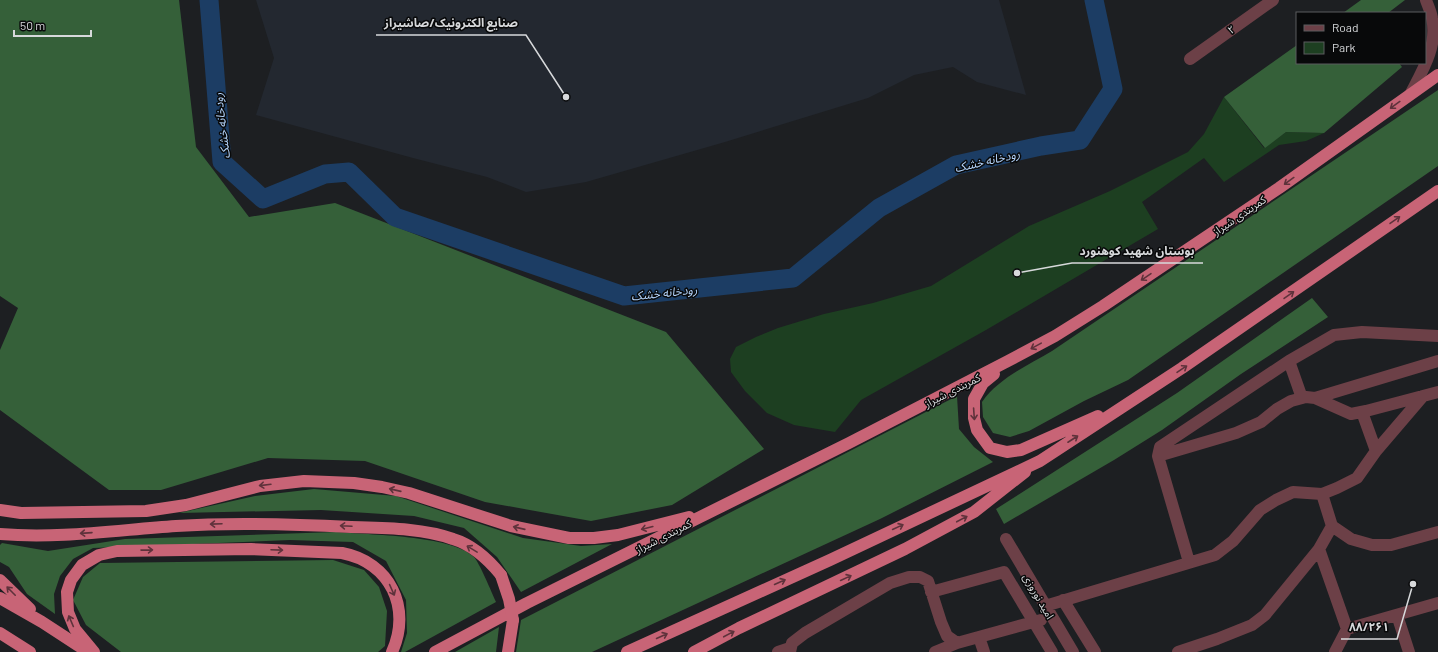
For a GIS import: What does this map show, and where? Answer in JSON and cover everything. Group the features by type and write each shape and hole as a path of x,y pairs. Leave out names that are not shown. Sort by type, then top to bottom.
{"highway":[{"name":"کمربندی شیراز","path":"436,652 527,603 1008,362 1055,336 1103,306 1279,188 1438,74"},
{"path":"694,652 739,628 892,555 974,512 1040,461 1195,360 1438,191"},
{"path":"1008,362 983,383 974,399 974,418 977,430 990,448 1007,452 1021,450 1136,399"},
{"path":"627,652 1040,461"},
{"path":"0,510 22,513 146,511 186,504 260,486 304,481 354,483 382,487 409,493 511,526 569,538 594,538 618,535 712,511"},
{"path":"0,534 20,536 234,524 408,530 433,534 454,539 474,549 488,559 501,575 509,599 512,620 508,652"},
{"path":"94,652 75,629 68,612 67,592 71,580 82,565 99,555 117,551 251,549 342,553 354,555 369,562 381,572 390,584 396,599 400,615 400,627 392,652"},
{"path":"0,580 42,622"},
{"path":"0,598 42,622 88,652"},
{"path":"0,632 30,652"}],"street":[{"name":"۲","path":"1190,59 1273,0"},
{"path":"1411,93 1427,63 1433,39 1432,19 1426,0"},
{"path":"1189,562 1158,456 1160,447 1289,361 1334,335 1362,332 1438,336"},
{"path":"1289,361 1302,398"},
{"path":"1158,456 1236,433 1261,422 1277,409 1291,401 1302,398 1315,398 1438,362"},
{"path":"1315,398 1351,414 1438,392"},
{"path":"1045,606 1215,555 1234,541 1260,510 1276,500 1293,492 1322,494 1357,478 1376,451 1423,396"},
{"path":"1362,412 1376,451"},
{"path":"1322,494 1332,526 1351,539 1372,545 1391,545 1438,532"},
{"path":"1178,652 1252,625 1265,615 1318,549 1332,526"},
{"name":"امید نوروزی","path":"1006,539 1073,652"},
{"path":"1318,549 1347,629"},
{"path":"931,592 1004,572 1052,652"},
{"path":"778,652 790,650 792,643 805,633 890,583 909,577 920,577 928,581 947,636 957,644"},
{"path":"1063,600 1095,652"},
{"path":"1335,652 1347,629 1438,603"},
{"path":"1397,615 1409,652"},
{"path":"935,652 979,637 1051,617"},
{"path":"979,637 984,652"}],"shaded area":[{"path":"256,0 999,0 1026,95 977,82 953,67 914,75 868,98 725,142 586,182 526,192 487,177 256,115 274,58"}],"green space":[{"path":"0,0 179,0 196,147 249,217 335,203 666,332 764,449 672,505 591,521 485,502 365,461 268,458 161,490 109,490 0,410 0,350 18,308 0,296"},
{"path":"1361,0 1405,0 1389,12 1344,12"},
{"path":"1296,46 1296,64 1400,64 1402,67 1324,133 1286,132 1265,148 1224,97"},
{"path":"1438,90 1438,166 1128,380 1084,401 1029,431 1010,437 993,433 983,417 982,402 1005,379 1052,351"},
{"path":"1224,97 1264,148 1286,132 1324,133 1306,141 1279,145 1224,182 1204,158 1142,202 1158,229 986,330 861,400 835,432 794,425 767,413 745,391 731,372 730,359 736,347 756,337 778,328 824,314 873,303 931,286 1029,226 1110,191 1188,152 1204,134"},
{"path":"1312,298 1328,317 1241,374 1162,430 1114,460 1004,524 996,509 1177,393"},
{"path":"957,396 959,429 974,447 993,462 880,519 592,652 516,652 521,620"},
{"path":"314,489 396,496 523,538 581,546 612,544 521,592 497,557 464,528 414,516 321,510 179,513 255,496"},
{"path":"336,532 409,537 447,544 463,550 476,560 496,602 405,652 401,652 407,633 406,600 386,561 353,542 290,540 93,548 73,559 60,576 54,594 55,614 27,594 9,567 0,562 0,545 2,543 48,551 125,539"},
{"path":"333,560 364,570 379,587 387,611 385,646 378,652 121,652 86,625 73,600 83,577 100,563"},
{"path":"499,627 496,652 455,652"}],"waterway":[{"name":"رودخانه خشک","path":"209,0 222,162 263,199 325,174 349,172 395,217 624,296 793,278 879,208 956,165 1041,146 1080,140 1113,89 1094,0"}],"place":[{"name":"صنایع الکترونیک/صاشیراز","path":"566,97"},
{"name":"بوستان شهید کوهنورد","path":"1017,273"},
{"name":"۸۸/۲۶۱","path":"1413,584"}]}
